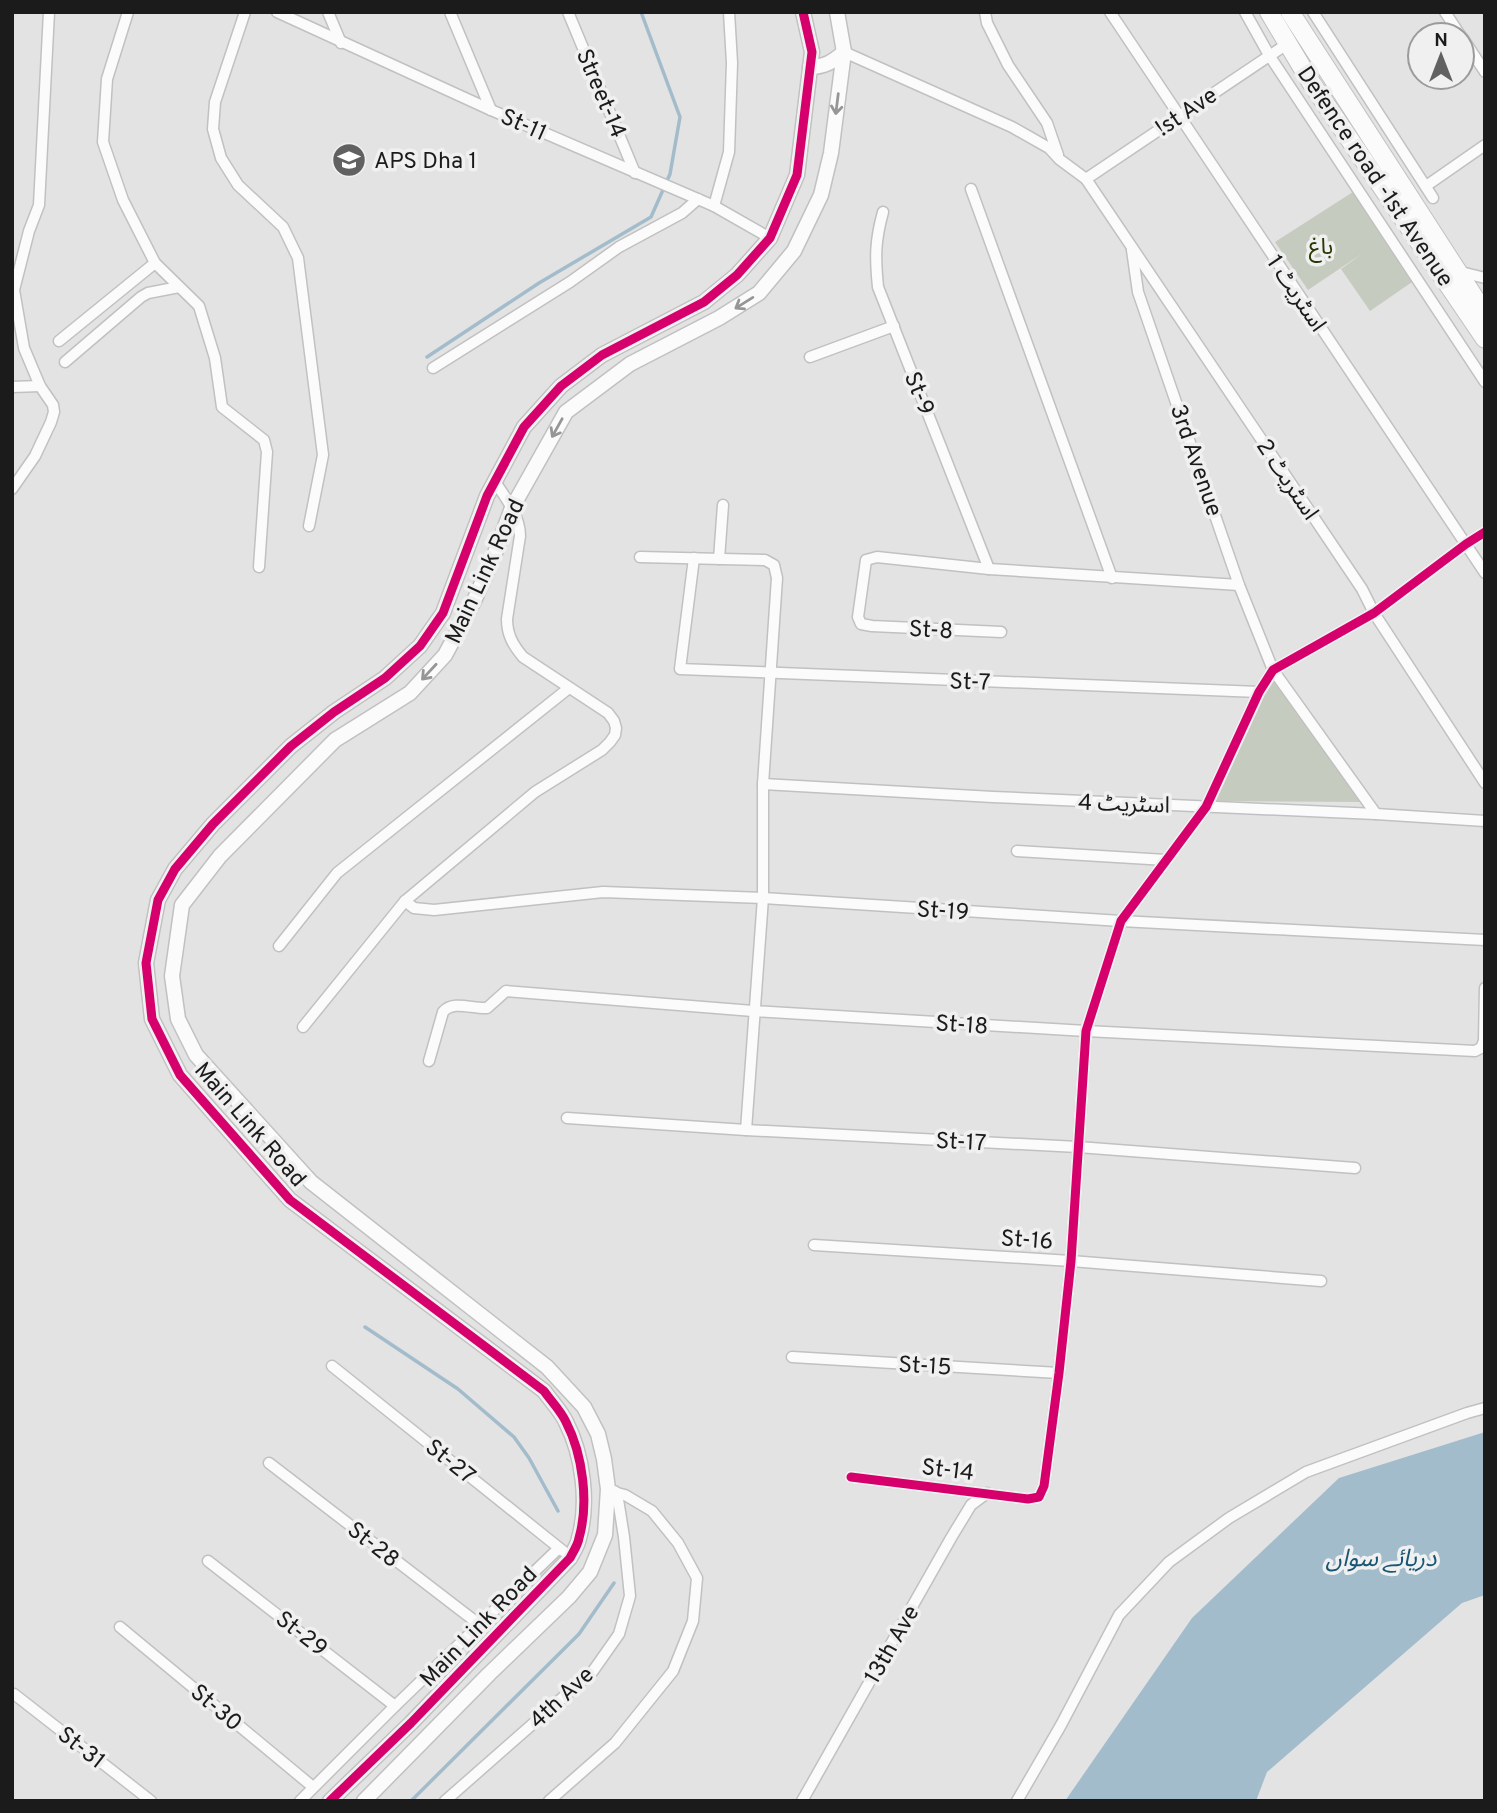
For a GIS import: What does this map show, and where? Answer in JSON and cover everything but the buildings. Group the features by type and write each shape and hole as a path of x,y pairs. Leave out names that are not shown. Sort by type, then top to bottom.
{"main road":[{"name":"Defence road -1st Avenue","path":"1269,12 1312,84 1485,339"},
{"path":"1290,12 1485,314"},
{"path":"1367,165 1383,154"}],"street":[{"path":"12,489 35,456 54,412 17,330 15,290 29,231 39,205 50,12"},
{"path":"128,12 107,79 103,142 123,200 155,263 199,306 215,358 222,407 264,440 267,452 258,567"},
{"path":"245,12 215,102 213,129 221,158 238,186 283,227 298,258 323,455 309,526"},
{"name":"St-11","path":"277,12 491,110 714,206 770,238"},
{"path":"328,12 341,43"},
{"path":"450,12 491,110"},
{"name":"Street-14","path":"568,12 635,173"},
{"path":"714,206 729,152 732,63 729,12"},
{"name":"Main Link Road","path":"330,1801 411,1723 570,1558 579,1539 584,1503 583,1475 566,1422 544,1391 290,1200 180,1075 152,1019 146,963 158,900 175,869 213,824 291,746 334,712 386,678 420,646 443,613 487,496 524,427 561,386 602,355 704,302 737,275 770,238 797,175 812,52 803,12"},
{"name":"Main Link Road","path":"364,1801 569,1597 590,1572 605,1535 610,1490 598,1434 584,1407 547,1367 312,1182 197,1055 178,1019 172,976 182,905 220,856 335,740 410,694 445,655 474,601 512,508 566,412 630,364 719,318 759,293 794,251 821,195 831,153 844,52 837,12"},
{"path":"985,12 987,23 1008,65 1047,123 1059,159"},
{"name":"اسٹریٹ 1","path":"1110,12 1485,573"},
{"path":"1245,12 1269,55 1485,382"},
{"path":"1313,12 1433,198"},
{"name":"!st Ave","path":"1086,179 1287,44"},
{"path":"810,67 822,67 844,52 1012,127 1049,148 1086,179"},
{"path":"1426,186 1485,145"},
{"name":"اسٹریٹ 2","path":"1086,179 1362,589 1374,613 1485,783"},
{"path":"971,189 1112,578"},
{"path":"433,369 570,282 619,247 681,213 698,199"},
{"name":"St-9","path":"883,212 876,234 878,286 989,569"},
{"name":"3rd Avenue","path":"1131,248 1138,292 1239,585 1273,670 1376,814"},
{"path":"59,341 155,263"},
{"path":"1457,271 1485,278"},
{"path":"65,362 141,297 179,287"},
{"path":"662,323 673,342"},
{"path":"810,357 894,326"},
{"path":"12,387 40,386"},
{"path":"303,1027 405,901 535,792 602,750 615,735 617,728 608,713 523,657 512,644 507,631 508,602 520,529 512,508 495,482"},
{"path":"719,559 723,505"},
{"path":"1059,1373 1071,1261 1086,1031 1121,921 1206,807 1259,692 1273,670 1374,613 1485,532"},
{"path":"640,557 765,560 774,565 777,578 763,784 763,898 746,1130"},
{"name":"St-8","path":"989,569 877,557 866,560 858,618 861,624 872,626 1001,632"},
{"name":"St-7","path":"694,558 680,669 1259,692"},
{"path":"989,569 1239,585"},
{"path":"279,946 337,873 569,688"},
{"name":"اسٹریٹ 4","path":"763,784 1485,821"},
{"path":"1017,851 1166,860"},
{"name":"St-19","path":"405,901 414,908 424,910 603,892 763,898 1121,921 1485,940"},
{"name":"St-18","path":"429,1061 446,1008 487,1008 506,991 753,1011 1475,1051 1481,1048 1484,1041 1485,988"},
{"name":"St-17","path":"567,1118 1078,1147 1355,1168"},
{"name":"St-16","path":"814,1245 1321,1280"},
{"name":"St-15","path":"792,1357 1059,1373"},
{"name":"St-27","path":"332,1366 570,1558"},
{"name":"St-14","path":"851,1477 1028,1499 1039,1497 1044,1486 1059,1373"},
{"path":"1017,1801 1119,1615 1169,1562 1229,1518 1306,1472 1485,1408"},
{"name":"St-28","path":"269,1463 480,1625"},
{"path":"549,1801 615,1743 673,1671 693,1621 697,1578 678,1543 652,1511 625,1495 610,1490 594,1472 583,1475"},
{"path":"584,1503 596,1504 610,1490"},
{"name":"4th Ave","path":"444,1801 593,1671 619,1634 630,1596 624,1537 610,1490"},
{"name":"13th Ave","path":"802,1801 951,1538 971,1505 987,1493"},
{"path":"300,1801 559,1548"},
{"name":"St-29","path":"208,1561 395,1706"},
{"name":"St-30","path":"120,1628 313,1787"},
{"path":"473,1658 489,1674"},
{"name":"St-31","path":"14,1694 151,1801"}],"green space":[{"name":"باغ","path":"1356,190 1415,280 1370,311 1341,269 1363,253 1308,290 1275,242"},
{"path":"1273,672 1363,802 1208,801"}],"water":[{"name":"دریائے سواں","path":"1485,1432 1485,1595 1462,1603 1267,1772 1256,1801 1065,1801 1192,1618 1339,1478"}],"waterway":[{"path":"427,357 539,283 651,217 670,174 680,117 641,12"},
{"path":"365,1327 458,1389 514,1437 529,1458 558,1511"},
{"path":"411,1801 579,1634 614,1583"}],"cycle path":[{"path":"330,1801 411,1723 570,1558 578,1543 582,1524 583,1479 572,1435 559,1410 544,1391 290,1200 180,1075 152,1019 146,963 158,900 175,869 213,824 291,746 334,712 385,678 420,646 443,613 487,496 524,427 561,386 602,355 704,302 737,275 770,238 797,175 812,52 803,12"},
{"path":"851,1477 1028,1499 1039,1497 1044,1486 1071,1261 1086,1031 1121,921 1206,807 1259,692 1273,670 1374,613 1485,532"}],"place":[{"name":"APS Dha 1","path":"349,160"}]}
